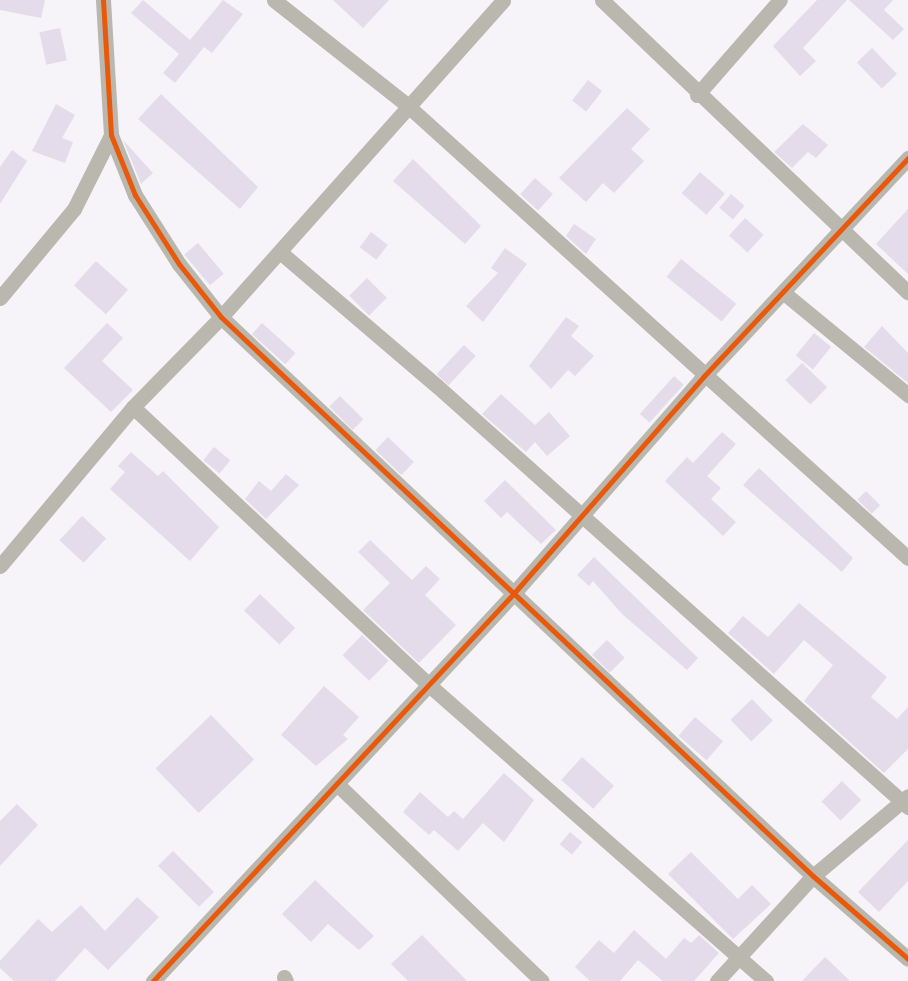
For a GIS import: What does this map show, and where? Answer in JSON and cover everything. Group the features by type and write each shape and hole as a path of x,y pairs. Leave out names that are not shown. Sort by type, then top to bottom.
{"street":[{"path":"104,0 111,134 135,195 179,264 221,318 813,876 908,959"},
{"path":"274,0 408,106 704,376 908,558"},
{"path":"0,566 133,407 221,318 503,0"},
{"path":"602,0 697,95 908,292"},
{"path":"697,95 780,0"},
{"path":"0,298 74,209 111,134"},
{"path":"153,981 514,594 704,376 843,232 908,158"},
{"path":"280,252 906,801 813,876 716,981"},
{"path":"784,293 908,395"},
{"path":"133,407 429,685 766,981"},
{"path":"337,784 542,981"}],"building":[{"path":"0,0 45,0 41,18 0,10"},
{"path":"143,0 190,40 223,0 243,14 212,53 204,47 175,83 163,73 179,54 131,13"},
{"path":"333,0 389,0 363,28"},
{"path":"817,0 847,0 803,48 816,61 800,76 773,46"},
{"path":"849,0 893,0 884,10 904,29 893,40"},
{"path":"60,28 67,60 46,65 39,32"},
{"path":"872,48 897,74 882,88 857,63"},
{"path":"588,80 602,91 586,112 572,100"},
{"path":"161,94 258,187 240,209 138,119"},
{"path":"56,104 75,115 62,138 73,142 65,163 32,151"},
{"path":"627,108 650,129 631,149 644,161 614,193 603,183 586,202 559,178"},
{"path":"803,124 828,145 816,158 808,152 792,168 774,152"},
{"path":"123,140 153,173 141,184"},
{"path":"12,150 27,161 0,204 0,167"},
{"path":"413,159 481,226 465,244 393,181"},
{"path":"700,172 725,194 707,215 682,193"},
{"path":"535,178 553,194 538,210 520,194"},
{"path":"731,194 745,206 733,219 719,208"},
{"path":"908,209 908,274 876,244"},
{"path":"745,218 764,235 748,253 729,236"},
{"path":"574,224 596,239 586,254 566,236"},
{"path":"371,232 388,245 376,260 360,247"},
{"path":"198,243 224,274 210,285 184,255"},
{"path":"505,248 527,264 483,322 466,306 498,273 491,268"},
{"path":"681,259 736,304 722,322 667,277"},
{"path":"96,261 128,290 106,314 74,286"},
{"path":"367,278 387,298 369,315 349,296"},
{"path":"566,317 579,326 571,336 594,356 575,376 568,370 551,389 529,366"},
{"path":"107,323 123,338 102,361 133,390 111,412 64,368"},
{"path":"262,323 295,353 285,364 252,334"},
{"path":"882,326 908,353 908,383 864,347"},
{"path":"814,333 831,347 813,369 796,356"},
{"path":"464,345 476,356 448,385 437,374"},
{"path":"802,363 827,387 811,405 785,380"},
{"path":"674,376 684,385 650,423 640,414"},
{"path":"501,394 535,425 549,412 570,436 547,456 535,442 526,452 482,414"},
{"path":"340,396 363,419 353,430 329,407"},
{"path":"722,432 736,444 707,476 721,488 711,499 736,522 723,536 665,481 687,457 693,463"},
{"path":"388,437 414,462 401,475 375,450"},
{"path":"214,447 230,460 220,473 203,460"},
{"path":"131,452 158,476 163,471 219,527 190,561 110,489 125,472 118,466"},
{"path":"759,468 853,558 842,572 743,485"},
{"path":"286,474 299,485 266,519 245,499 259,481 271,491"},
{"path":"505,480 556,530 541,544 507,512 501,518 484,501"},
{"path":"866,491 880,505 872,514 858,499"},
{"path":"82,516 106,539 84,563 59,540"},
{"path":"370,540 412,580 426,566 440,579 425,595 456,625 419,663 363,610 390,583 358,552"},
{"path":"594,557 698,658 687,670 622,614 593,581 589,586 577,575"},
{"path":"260,594 295,628 279,645 244,611"},
{"path":"799,603 887,677 871,697 897,719 908,707 908,749 884,773 804,701 833,665 804,640 774,674 728,633 743,616 768,637"},
{"path":"362,635 389,661 369,681 343,655"},
{"path":"607,640 625,658 610,673 592,655"},
{"path":"324,686 359,717 343,735 348,739 316,766 281,735"},
{"path":"752,699 773,721 751,741 730,720"},
{"path":"211,715 254,760 199,813 156,768"},
{"path":"695,717 723,741 707,760 679,736"},
{"path":"582,757 614,786 593,809 561,780"},
{"path":"504,773 534,800 504,842 483,823 458,851 434,830 429,835 403,812 420,792 448,817 454,811 463,819"},
{"path":"842,781 861,800 841,821 821,802"},
{"path":"17,804 38,825 0,866 0,821"},
{"path":"570,832 582,842 572,855 560,844"},
{"path":"908,840 908,881 879,912 858,892"},
{"path":"173,851 214,892 199,907 158,866"},
{"path":"691,852 738,899 752,885 771,904 733,939 668,874"},
{"path":"315,880 374,936 359,950 328,924 311,942 282,914"},
{"path":"137,897 159,917 108,970 85,948 55,981 14,981 0,968 0,961 38,919 52,932 81,905 105,931"},
{"path":"634,930 666,959 684,938 691,943 699,935 719,953 694,981 663,981 638,960 620,981 590,981 575,967 599,940 614,953"},
{"path":"422,935 467,981 408,981 391,964"},
{"path":"825,957 850,981 802,981"}],"cycle path":[{"path":"103,0 111,135 135,195 179,264 221,317 813,876 908,959"},
{"path":"153,981 514,593 704,376 908,158"}]}
